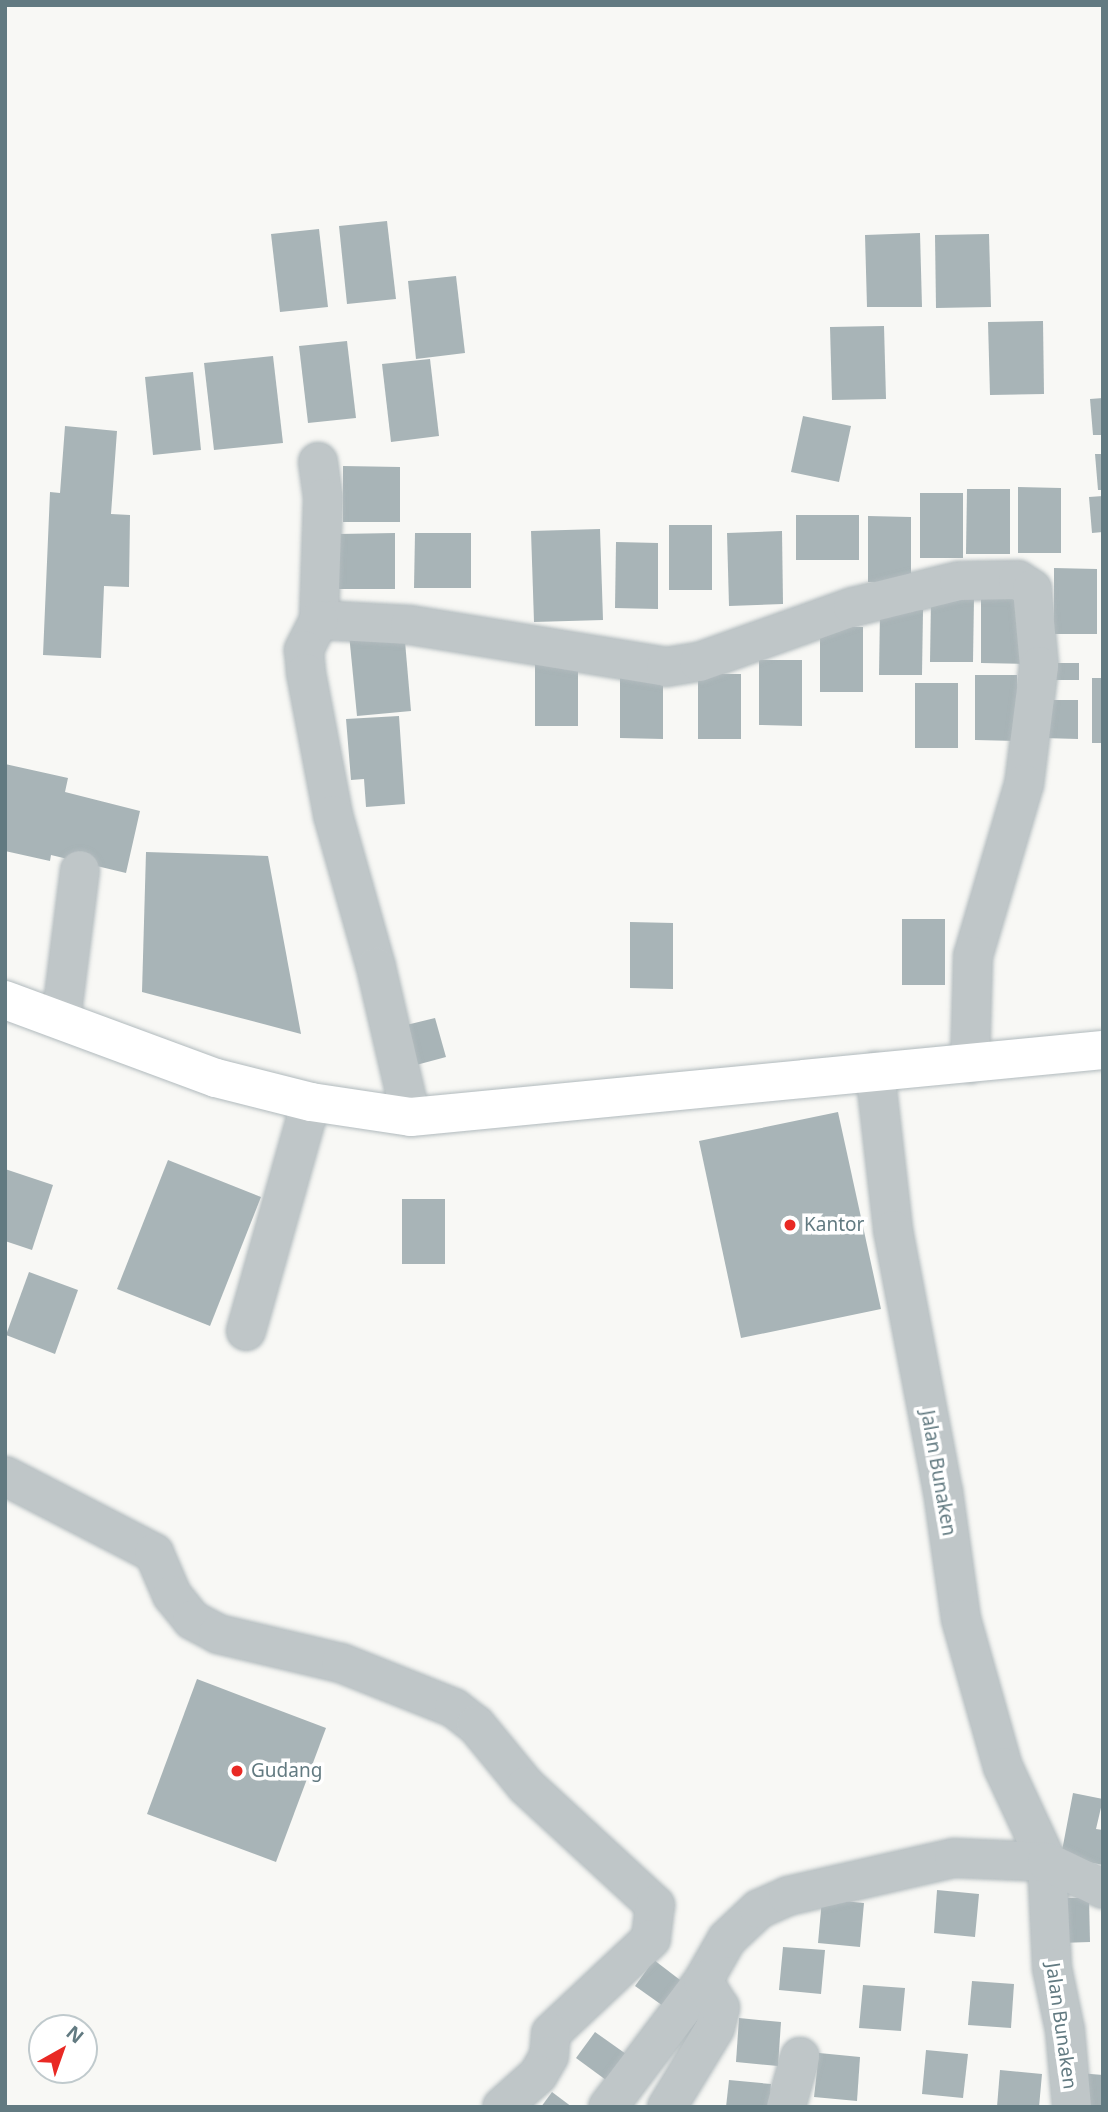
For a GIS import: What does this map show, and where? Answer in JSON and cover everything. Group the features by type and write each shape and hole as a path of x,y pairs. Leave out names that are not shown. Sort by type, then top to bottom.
{"main road":[{"path":"5,1000 216,1079 311,1102 411,1117 832,1079 875,1070 970,1064 1103,1050"}],"street":[{"path":"318,462 323,498 320,620 303,650 306,673 332,815 376,967 411,1117"},
{"path":"320,620 410,625 666,667 699,662 853,607 959,581 1018,580 1032,589 1038,666 1024,784 973,957 970,1064"},
{"path":"61,1020 80,870"},
{"name":"Jalan Bunaken","path":"875,1070 893,1230 943,1491 961,1619 1003,1767 1047,1862 1052,1968 1065,2030 1072,2107"},
{"path":"246,1331 311,1102"},
{"path":"5,1476 154,1553 172,1595 192,1620 218,1634 341,1663 454,1708 476,1725 526,1786 655,1905 651,1939 551,2033 549,2056 538,2075 502,2107"},
{"path":"608,2107 703,1981 727,1939 759,1909 788,1896 867,1875 954,1858 1047,1862 1103,1889"},
{"path":"667,2107 715,2028 720,2008 703,1981"},
{"path":"786,2107 800,2057"}],"building":[{"path":"387,221 396,299 347,304 339,226"},
{"path":"319,229 328,307 280,312 271,234"},
{"path":"920,233 922,307 867,307 865,235"},
{"path":"989,234 991,307 936,308 935,235"},
{"path":"456,276 465,353 416,359 408,281"},
{"path":"1043,321 1044,394 990,395 988,322"},
{"path":"884,326 886,399 832,400 830,327"},
{"path":"347,341 356,418 308,423 299,346"},
{"path":"273,356 283,443 214,450 204,363"},
{"path":"430,359 439,436 391,442 382,364"},
{"path":"193,372 201,450 153,455 145,377"},
{"path":"1103,398 1103,435 1093,435 1090,399"},
{"path":"803,416 851,426 839,482 791,472"},
{"path":"65,426 117,431 111,514 130,515 129,587 104,586 101,658 43,655 50,492 60,493"},
{"path":"1095,454 1103,454 1103,490 1098,490"},
{"path":"343,466 400,467 400,522 343,522"},
{"path":"1018,487 1061,488 1061,553 1018,553"},
{"path":"967,489 1010,489 1010,554 966,554"},
{"path":"920,493 963,493 963,558 920,558"},
{"path":"1103,496 1103,532 1092,533 1089,497"},
{"path":"796,515 859,515 859,560 796,560"},
{"path":"868,516 911,517 911,582 868,582"},
{"path":"669,525 712,525 712,590 669,590"},
{"path":"600,529 603,620 534,622 531,531"},
{"path":"782,531 783,604 729,606 727,533"},
{"path":"395,533 395,589 338,589 338,534"},
{"path":"415,533 471,533 471,588 414,588"},
{"path":"616,542 658,543 658,609 615,608"},
{"path":"1054,568 1097,569 1097,634 1054,634"},
{"path":"931,597 974,597 973,662 930,662"},
{"path":"981,597 1024,599 1024,664 981,663"},
{"path":"880,610 923,610 922,675 879,675"},
{"path":"820,627 863,627 863,692 820,692"},
{"path":"404,630 411,711 357,716 349,634"},
{"path":"759,660 802,660 802,726 759,725"},
{"path":"535,661 578,661 578,726 535,726"},
{"path":"1044,663 1079,663 1079,680 1045,680"},
{"path":"620,673 663,674 663,739 620,738"},
{"path":"698,674 741,674 741,739 698,739"},
{"path":"975,675 1017,675 1017,741 975,740"},
{"path":"1092,678 1103,678 1103,743 1092,743"},
{"path":"915,683 958,683 958,748 915,748"},
{"path":"1043,700 1078,700 1078,739 1043,738"},
{"path":"399,716 405,804 366,807 364,779 351,780 346,719"},
{"path":"5,764 68,778 65,792 140,811 126,873 51,855 50,861 5,851"},
{"path":"146,852 268,856 301,1034 142,992"},
{"path":"902,919 945,919 945,985 902,985"},
{"path":"630,922 673,923 673,989 630,988"},
{"path":"435,1018 446,1057 405,1068 394,1028"},
{"name":"Kantor","path":"838,1112 881,1309 741,1338 699,1141"},
{"path":"168,1160 261,1197 210,1326 117,1289"},
{"path":"5,1169 53,1185 32,1250 5,1241"},
{"path":"402,1199 445,1199 445,1264 402,1264"},
{"path":"29,1272 78,1290 55,1354 6,1335"},
{"name":"Gudang","path":"197,1679 326,1728 276,1862 147,1814"},
{"path":"1073,1793 1103,1799 1096,1829 1103,1830 1103,1865 1061,1856"},
{"path":"937,1890 979,1894 975,1937 934,1933"},
{"path":"1058,1898 1089,1898 1090,1942 1060,1943"},
{"path":"822,1899 864,1903 860,1947 818,1943"},
{"path":"783,1947 825,1950 821,1994 779,1990"},
{"path":"654,1960 684,1983 666,2008 635,1986"},
{"path":"972,1981 1014,1984 1011,2028 968,2025"},
{"path":"863,1985 905,1988 901,2031 859,2028"},
{"path":"739,2018 781,2022 778,2066 736,2062"},
{"path":"595,2032 626,2054 606,2080 576,2058"},
{"path":"926,2050 968,2054 963,2098 922,2094"},
{"path":"819,2053 860,2057 857,2101 814,2097"},
{"path":"1000,2070 1042,2074 1039,2107 997,2107"},
{"path":"1079,2073 1103,2075 1103,2107 1076,2107"},
{"path":"729,2080 771,2084 769,2107 726,2107"},
{"path":"552,2092 572,2107 541,2107"}],"place":[{"name":"Kantor","path":"790,1225"},
{"name":"Gudang","path":"237,1771"}]}
